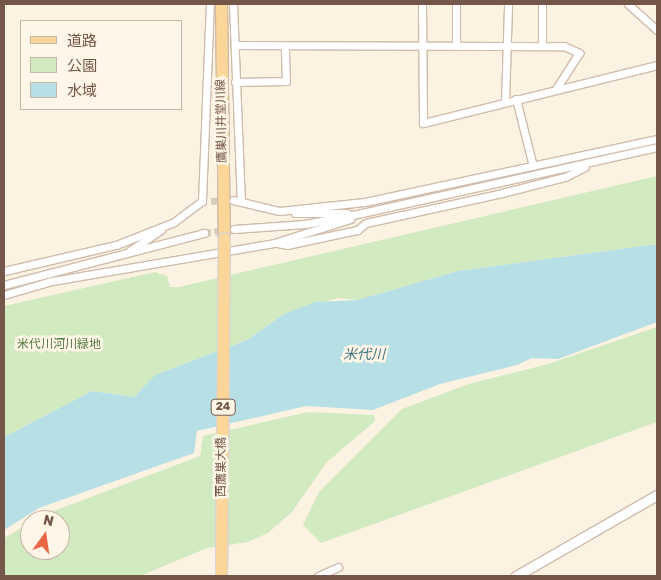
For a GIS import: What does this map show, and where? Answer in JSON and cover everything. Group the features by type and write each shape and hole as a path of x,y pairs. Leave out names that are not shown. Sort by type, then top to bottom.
{"main road":[{"name":"鷹巣川井堂川線","path":"221,4 224,238"},
{"name":"西鷹巣大橋","path":"221,576 224,238"}],"street":[{"path":"202,201 210,4"},
{"path":"234,4 235,82 241,202"},
{"path":"422,4 423,124 516,99 657,65"},
{"path":"456,4 456,46"},
{"path":"505,102 508,4"},
{"path":"542,4 542,46"},
{"path":"628,4 657,30"},
{"path":"234,45 564,46 579,54 556,89"},
{"path":"235,82 286,82 285,46"},
{"path":"516,99 533,166"},
{"path":"279,211 365,202 657,139"},
{"path":"234,229 305,224 362,213 657,147"},
{"path":"274,243 287,244 357,230 366,223 565,177 595,162"},
{"path":"233,200 279,211 362,213"},
{"path":"122,257 202,201 211,201"},
{"path":"4,295 52,281 274,243 362,213"},
{"path":"4,270 105,249 174,222"},
{"path":"4,285 122,257 204,233"},
{"path":"516,576 657,495"},
{"path":"318,576 338,567 322,576"}],"green space":[{"name":"米代川河川緑地","path":"657,176 657,244 458,271 357,300 338,298 284,314 247,340 155,375 134,397 92,391 4,437 4,306 155,272 167,276 170,287 179,287"},
{"path":"657,327 657,422 321,543 303,525 319,492 402,409 469,384 548,364"},
{"path":"308,412 374,415 375,421 326,463 292,512 268,533 248,542 207,548 140,576 4,576 4,538 20,529 20,560 70,560 70,510 56,510 200,456 203,436"}],"water":[{"name":"米代川","path":"657,244 657,322 558,359 532,358 517,365 440,384 373,410 306,406 197,431 194,453 36,510 20,510 20,520 4,530 4,437 92,391 134,397 155,375 247,340 284,314 315,302 357,300 458,271"}],"tunnel":[{"path":"211,201 228,200"},
{"path":"204,233 226,230"}]}
